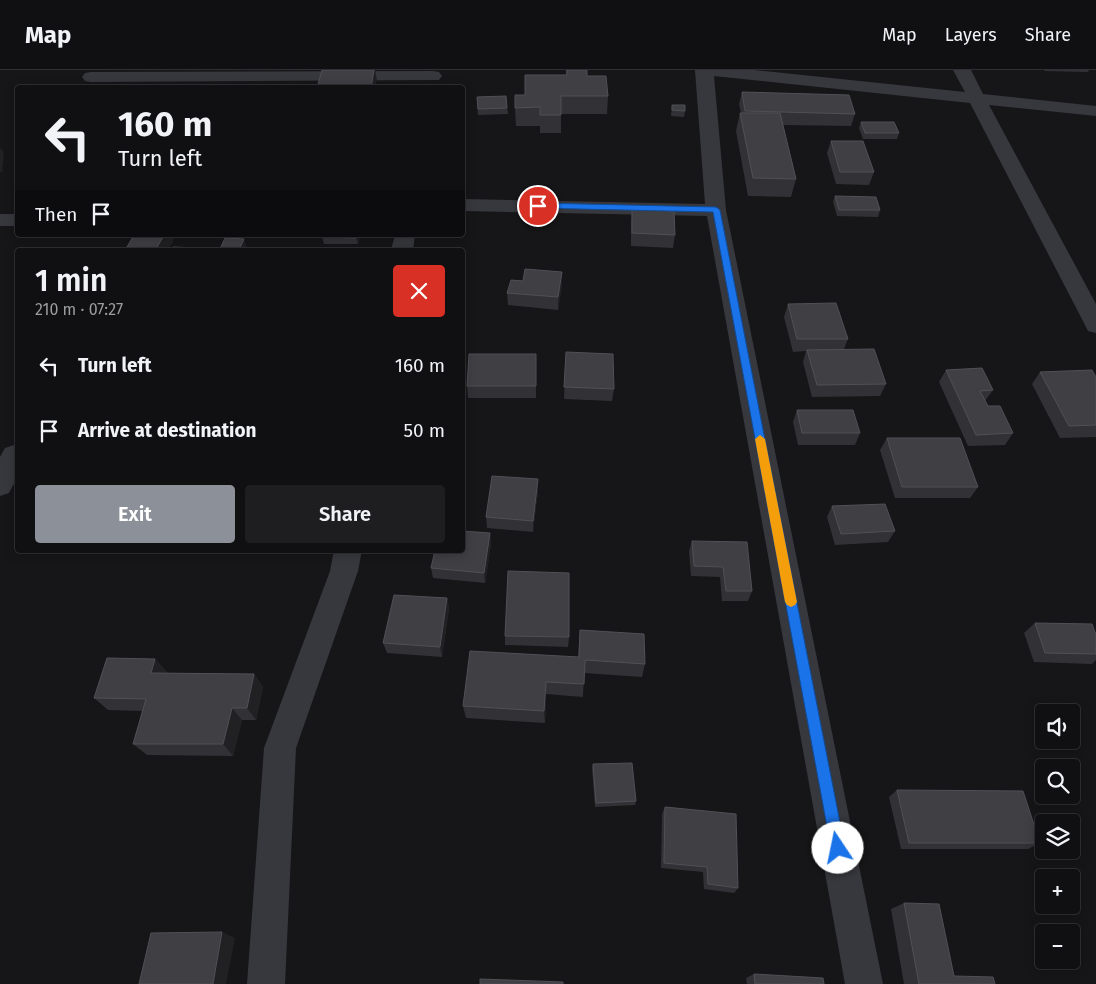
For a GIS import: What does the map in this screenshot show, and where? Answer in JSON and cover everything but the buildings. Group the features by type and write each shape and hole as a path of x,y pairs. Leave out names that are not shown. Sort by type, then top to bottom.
{"street":[{"path":"864,984 716,210 704,70 1096,111"},
{"path":"962,70 1096,325"},
{"path":"92,77 433,78"},
{"path":"465,205 716,210"},
{"path":"0,220 15,220"},
{"path":"0,485 14,455"},
{"path":"266,984 280,748 344,571 347,553"}],"slow traffic":[{"path":"760,439 791,602"}],"route":[{"path":"538,206 716,210 838,848"}]}
